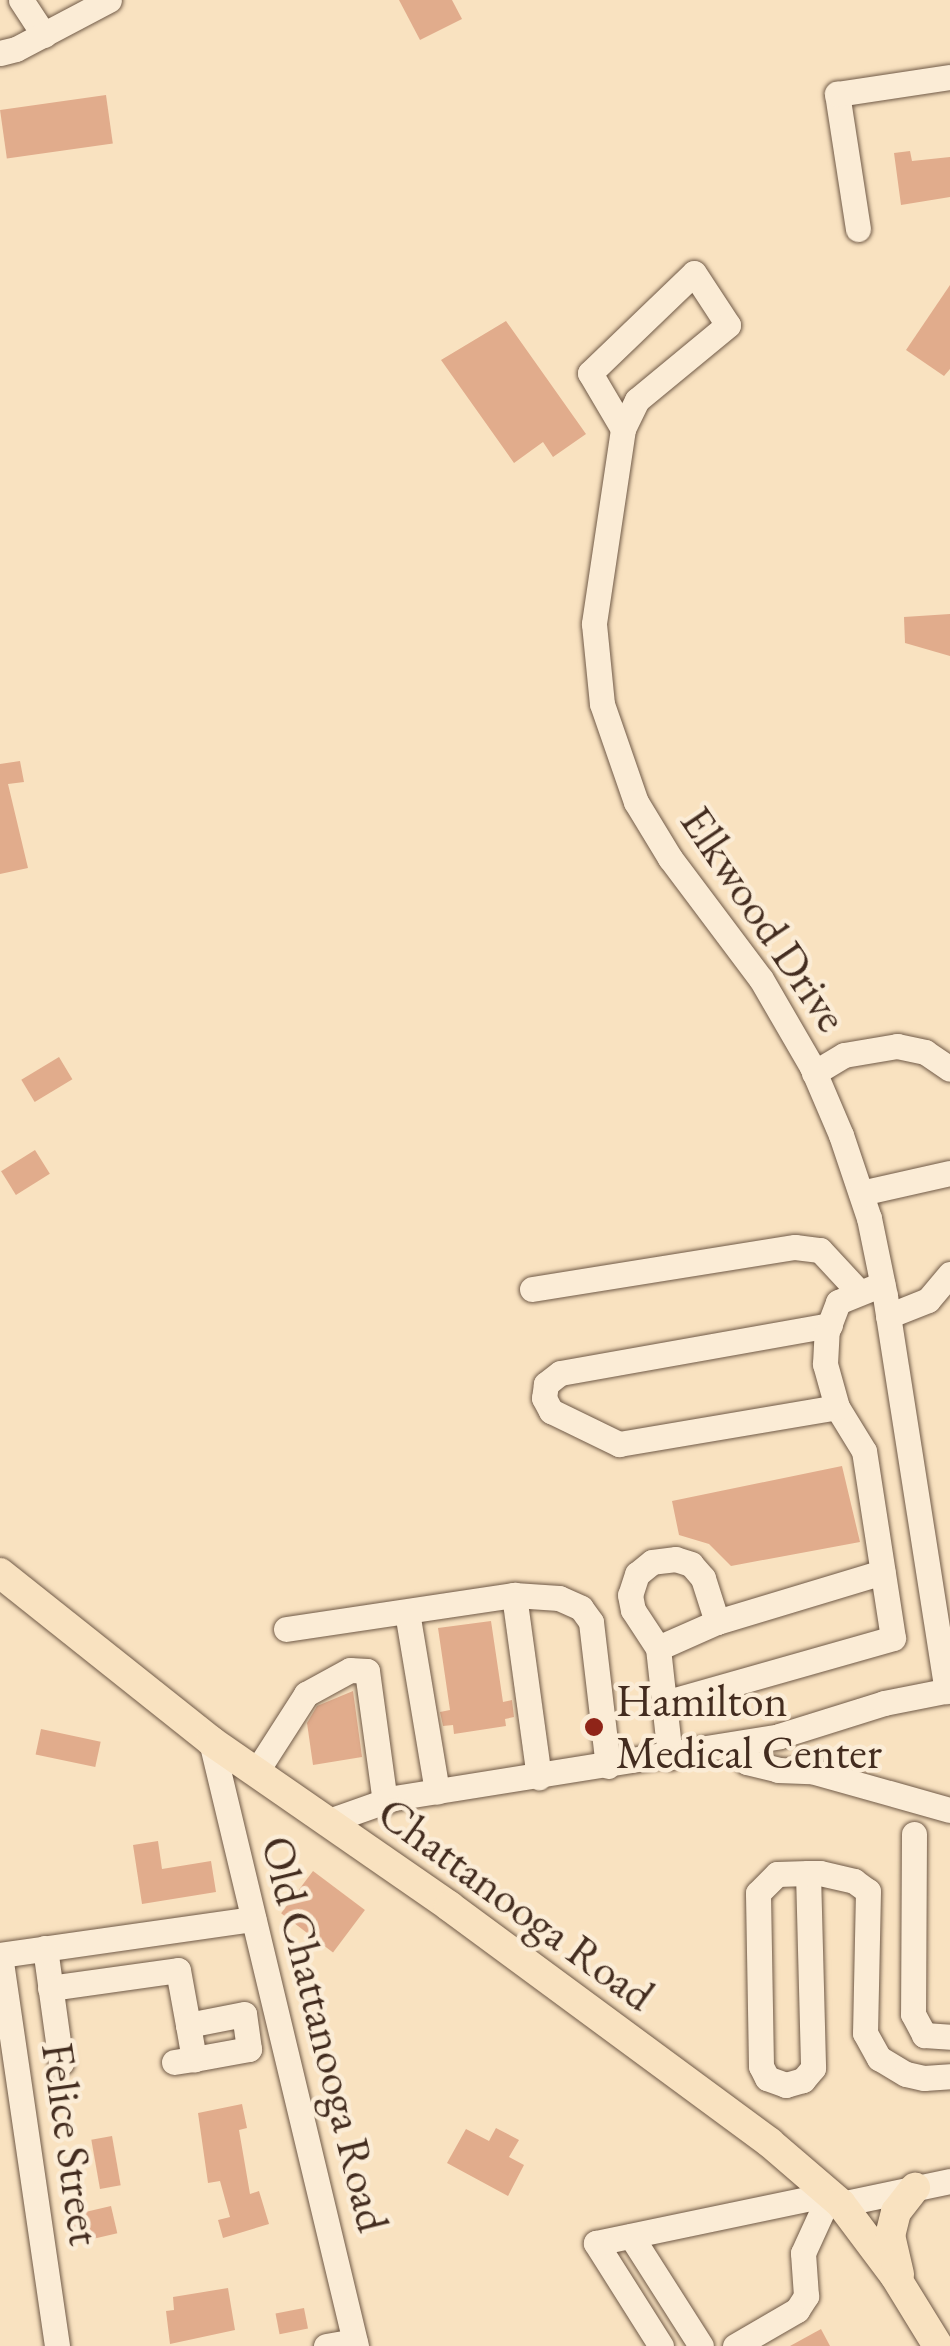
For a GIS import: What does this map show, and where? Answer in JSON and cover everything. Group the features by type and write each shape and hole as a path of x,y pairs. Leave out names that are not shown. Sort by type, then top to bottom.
{"main road":[{"name":"Chattanooga Road","path":"0,1573 211,1742 449,1906 769,2142 835,2199 902,2287 938,2346"},
{"path":"902,2287 890,2236 896,2212 915,2188"}],"street":[{"path":"21,0 44,35"},
{"path":"0,53 110,0"},
{"path":"858,229 837,94 950,77"},
{"name":"Elkwood Drive","path":"624,428 590,374 694,273 728,325 637,400 624,428 594,624 595,663 615,750 636,802 670,858 761,979 814,1074 861,1193 870,1288 888,1316 948,1690"},
{"path":"814,1074 844,1055 897,1046 925,1052 950,1069"},
{"path":"861,1193 950,1173"},
{"path":"532,1288 795,1247 820,1250 870,1288 838,1302 830,1325 826,1364 837,1407 864,1451 893,1638 664,1702"},
{"path":"888,1316 928,1300 950,1274"},
{"path":"830,1325 560,1373 546,1384 544,1398 551,1411 618,1444 837,1407"},
{"path":"670,1756 658,1648 632,1610 630,1594 637,1574 652,1562 676,1559 692,1564 711,1595 717,1622"},
{"path":"658,1648 717,1622 883,1572"},
{"path":"514,1595 539,1777"},
{"path":"286,1629 514,1595 560,1598 580,1608 591,1622 608,1766"},
{"path":"407,1612 437,1792"},
{"path":"256,1772 306,1694 350,1670 367,1671 385,1802"},
{"path":"326,1822 385,1802 437,1792 758,1740 804,1730 884,1703 948,1690"},
{"path":"804,1730 818,1773"},
{"path":"758,1740 818,1773"},
{"name":"Old Chattanooga Road","path":"211,1742 356,2343"},
{"path":"728,1746 747,1762 818,1773 950,1810"},
{"path":"914,1834 913,2014 924,2035 950,2037"},
{"path":"808,1873 813,2068 803,2080 786,2084 768,2078 761,2066 758,1893 777,1874 808,1873 854,1880 868,1891 866,2033 878,2058 906,2074 924,2078 950,2076"},
{"path":"0,1955 253,1919"},
{"path":"45,1948 61,2063"},
{"name":"Felice Street","path":"0,1955 57,2346"},
{"path":"50,1988 178,1970 188,2024 184,2061 249,2049 244,2014"},
{"path":"188,2024 275,2009"},
{"path":"661,2346 596,2243 950,2181"},
{"path":"735,2346 797,2310 806,2296 804,2252 835,2199"},
{"path":"631,2236 701,2346"},
{"path":"326,2346 356,2343"}],"building":[{"path":"399,0 452,0 462,19 420,40"},
{"path":"106,95 113,144 7,158 0,110"},
{"path":"910,151 912,161 950,157 950,197 901,205 894,153"},
{"path":"950,285 950,369 944,376 906,350"},
{"path":"506,321 586,434 553,457 543,442 514,463 441,360"},
{"path":"950,614 950,656 905,643 904,617"},
{"path":"20,761 24,782 8,784 28,868 0,874 0,764"},
{"path":"59,1057 72,1079 35,1102 21,1080"},
{"path":"35,1150 50,1174 16,1195 1,1171"},
{"path":"842,1466 860,1542 731,1566 709,1544 679,1535 672,1501"},
{"path":"491,1621 503,1702 512,1700 514,1717 505,1719 506,1726 454,1734 453,1725 443,1726 440,1712 450,1710 438,1628"},
{"path":"353,1691 362,1757 313,1765 307,1723 317,1706"},
{"path":"41,1729 101,1742 95,1767 36,1754"},
{"path":"158,1841 162,1869 211,1861 216,1892 142,1904 133,1845"},
{"path":"313,1871 365,1910 333,1952 281,1913"},
{"path":"242,2104 247,2128 239,2130 250,2194 259,2191 269,2224 223,2238 218,2220 230,2217 220,2181 208,2183 198,2113"},
{"path":"496,2128 519,2140 509,2157 524,2165 508,2196 447,2163 466,2129 489,2141"},
{"path":"112,2136 121,2185 100,2189 91,2140"},
{"path":"111,2206 117,2233 74,2243 68,2216"},
{"path":"228,2288 235,2330 170,2344 166,2311 174,2310 173,2297"},
{"path":"304,2308 308,2329 280,2334 276,2314"},
{"path":"821,2329 830,2346 790,2346"}],"place":[{"name":"Hamilton Medical Center","path":"594,1727"}]}
